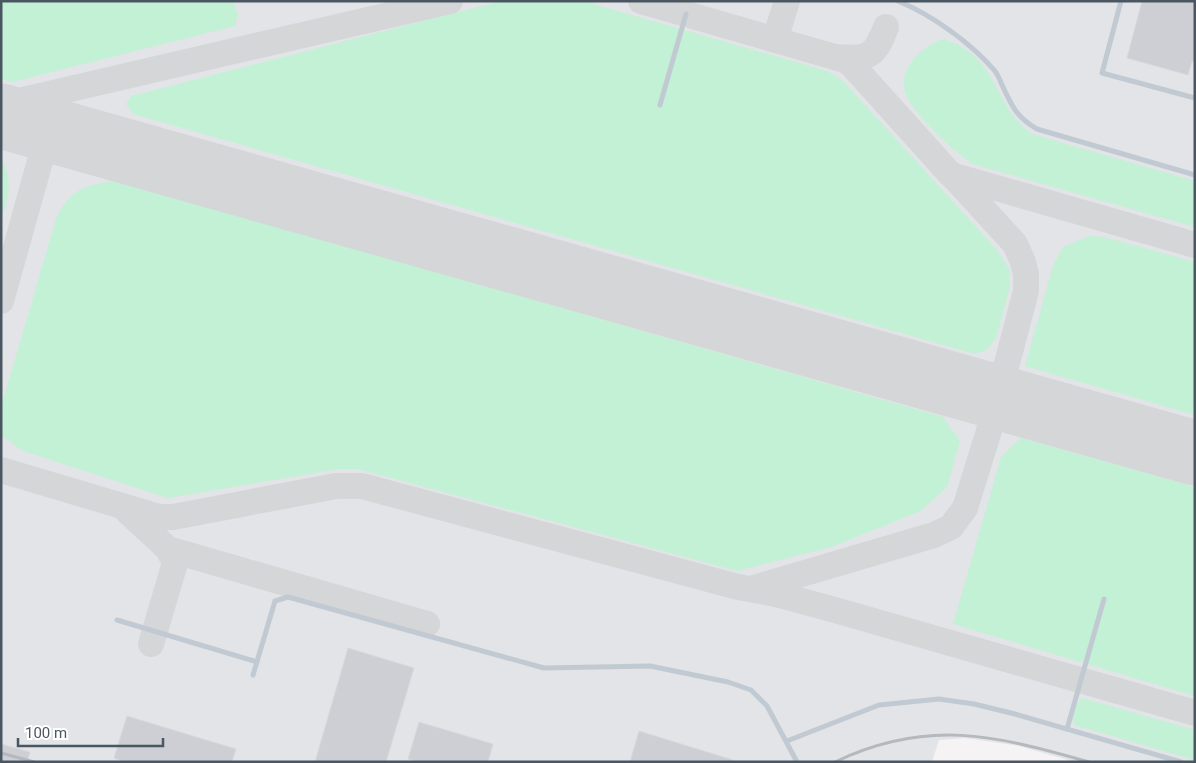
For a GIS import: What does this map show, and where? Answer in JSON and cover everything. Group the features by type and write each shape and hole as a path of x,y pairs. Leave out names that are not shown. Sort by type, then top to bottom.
{"lane":[{"path":"898,1 919,10 959,38 996,72 1012,108 1022,121 1037,129 1195,175"},
{"path":"1121,1 1102,73 1195,98"},
{"path":"660,105 686,14"},
{"path":"253,675 275,600 288,597 544,668 650,666 728,682 751,690 767,706 797,762"},
{"path":"1067,729 1104,599"},
{"path":"116,620 257,662"},
{"path":"787,741 880,705 939,699 974,704 1181,762"}],"shaded area":[{"path":"1,1 1195,1 1195,762 1075,762 1019,746 965,738 939,740 932,762 1,762"}],"green space":[{"path":"1,1 232,1 238,13 235,26 12,82 1,79"},
{"path":"501,1 583,1 827,71 843,81 997,250 1009,269 1010,286 996,338 987,350 975,354 133,114 126,104 131,96"},
{"path":"943,39 961,47 975,57 986,69 1010,111 1032,134 1195,181 1195,227 973,164 966,159 929,126 909,101 905,91 904,81 911,63 925,49"},
{"path":"1,159 9,182 8,197 1,220"},
{"path":"114,180 943,417 960,441 947,487 921,511 831,547 737,571 358,469 338,469 168,498 23,451 1,435 1,407 57,216 68,199 80,190"},
{"path":"1089,236 1104,237 1195,262 1195,415 1025,366 1053,266 1063,247"},
{"path":"1021,438 1195,487 1195,696 953,624 1001,457"},
{"path":"1082,698 1195,730 1195,760 1074,725 1075,711"}],"building":[{"path":"1142,1 1195,1 1195,62 1192,61 1188,75 1127,58"},
{"path":"348,648 414,668 386,762 315,762"},
{"path":"127,716 236,749 232,762 125,762 114,758"},
{"path":"419,722 493,744 488,762 417,762 408,759"},
{"path":"639,731 733,760 733,762 630,762"},
{"path":"1,744 30,752 27,762 1,762"}],"taxiway":[{"path":"1,105 450,1"},
{"path":"641,1 845,60 852,65 951,175 1195,245"},
{"path":"775,39 787,1"},
{"path":"836,57 856,58 869,54 878,45 886,27"},
{"path":"1,301 49,129"},
{"path":"952,175 1015,244 1026,274 1026,291 1006,367 999,378 989,383 960,388"},
{"path":"754,588 934,535 951,527 965,508 992,421 984,405 960,388"},
{"path":"1,470 159,517 173,517 336,486 362,486 738,587 776,594 835,610 1195,713"},
{"path":"127,511 168,549 427,624"},
{"path":"151,644 175,563 168,549"}],"runway":[{"path":"1,116 1195,453"}],"railway":[{"path":"835,762 868,748 900,740 961,735 1023,744 1089,762"},
{"path":"1,753 34,762"}]}
